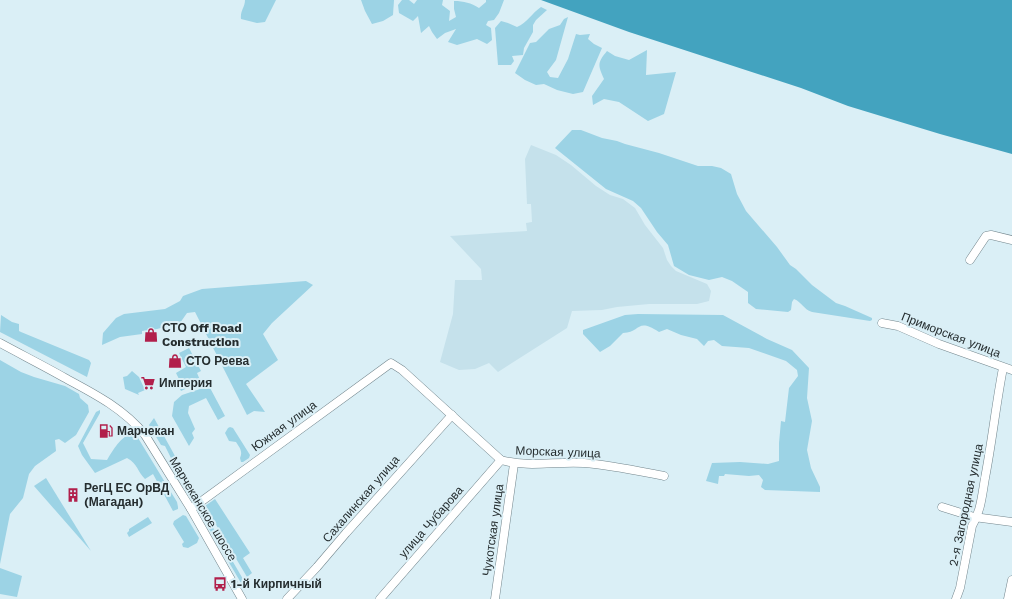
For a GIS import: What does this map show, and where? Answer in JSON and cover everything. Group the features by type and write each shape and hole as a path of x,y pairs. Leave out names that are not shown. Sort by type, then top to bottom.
{"street":[{"path":"970,260 986,236 991,235 1012,240"},
{"name":"Приморская улица","path":"882,324 898,326 939,344 1012,370"},
{"name":"Марчеканское шоссе","path":"0,343 112,404 145,436 190,509 242,599"},
{"name":"Южная улица","path":"190,509 391,363"},
{"name":"Морская улица","path":"391,363 402,370 501,460 514,464 585,463 664,476"},
{"name":"2-я Загородная улица","path":"956,599 960,588 972,526 977,518 991,450 1003,368"},
{"name":"Сахалинская улица","path":"287,599 452,415"},
{"name":"улица Чубарова","path":"380,599 501,460"},
{"name":"Чукотская улица","path":"495,599 514,464"},
{"path":"942,507 977,518 1012,522"},
{"path":"1008,599 1012,580"}],"shaded area":[{"path":"245,0 276,0 265,22 257,23 241,19"},
{"path":"361,0 394,0 393,15 383,21 372,24"},
{"path":"402,0 409,0 414,4 417,0 443,0 442,5 450,11 449,21 456,17 454,1 461,1 479,8 486,2 486,0 504,0 499,13 494,20 488,21 486,25 491,28 492,40 487,44 477,39 457,45 448,42 456,29 445,33 437,39 429,26 421,33 418,16 413,21 399,13 398,5"},
{"path":"541,0 1012,0 1012,154 848,106 801,88 629,32"},
{"path":"541,7 547,10 536,20 533,25 533,32 524,48 523,55 512,56 514,61 511,65 498,65 495,28 501,21 517,27 524,23"},
{"path":"568,17 556,60 547,72 550,77 558,78 568,59 576,34 590,34 588,39 602,48 583,92 573,94 557,90 544,84 536,85 515,73 530,43 536,42 549,29 560,25 564,19"},
{"path":"647,50 646,75 676,72 664,114 648,121 619,102 604,99 593,105 592,96 604,79 600,67 600,61 607,51 615,56 629,60"},
{"path":"572,130 581,130 602,138 659,153 698,166 712,166 721,168 731,174 737,194 746,211 777,247 790,265 812,285 836,303 872,318 872,320 870,321 812,312 794,299 791,310 788,312 756,309 748,303 748,292 732,281 722,277 709,280 689,275 674,266 668,245 657,232 641,208 633,201 606,189 555,148"},
{"path":"531,145 556,155 571,165 596,186 610,195 623,199 635,208 645,225 663,248 667,260 671,266 676,271 707,284 711,291 709,301 697,304 649,304 602,310 572,311 567,328 498,372 489,363 475,369 459,370 440,362 453,314 455,280 482,280 481,269 450,236 527,231 526,223 532,222 531,204 527,204 525,159"},
{"path":"306,281 313,285 272,323 263,334 278,360 246,384 265,412 254,411 247,415 195,312 187,313 180,323 142,331 142,334 120,337 102,345 103,333 116,318 124,314 165,309 180,301 183,296 202,289"},
{"path":"1,315 12,322 19,324 19,331 89,360 91,363 87,377 0,332"},
{"path":"625,315 723,315 767,339 792,350 809,368 807,398 812,421 807,450 811,468 820,487 820,492 765,490 761,487 763,480 759,475 749,476 725,474 724,476 719,476 718,484 706,481 712,463 740,462 768,464 779,461 781,421 785,422 789,388 798,376 797,370 786,361 749,348 722,346 714,340 708,341 704,346 697,339 681,335 667,329 659,332 646,326 639,327 633,331 623,333 610,346 600,352 583,334 583,330"},
{"path":"189,348 201,371 197,373 200,380 198,383 181,391 180,389 183,387 176,373 186,367 179,353"},
{"path":"0,360 21,372 65,386 79,394 80,398 88,405 89,412 76,435 65,443 59,439 55,440 56,451 35,466 29,474 23,498 10,514 0,564"},
{"path":"132,371 139,377 145,390 138,393 139,395 125,389 123,377 127,376"},
{"path":"209,386 225,416 218,420 206,398 189,406 188,413 195,429 192,433 194,438 189,446 172,416 174,402 182,395"},
{"path":"100,410 100,413 83,443 91,459 107,460 121,440 128,434 133,432 135,433 177,502 178,509 173,511 153,474 145,479 135,465 127,458 95,473 82,455 78,446 96,412"},
{"path":"154,418 175,456 171,458 165,446 161,445 149,425"},
{"path":"230,427 233,428 250,455 249,458 243,462 241,462 240,458 241,452 239,446 236,442 229,441 225,433"},
{"path":"46,478 91,551 34,486"},
{"path":"215,499 250,553 243,558 252,573 247,577 205,506"},
{"path":"204,512 247,587 244,588 201,515"},
{"path":"183,515 186,516 199,538 197,543 188,548 183,547 182,544 184,542 173,524 174,521"},
{"path":"148,517 152,523 129,537 127,533 129,529"},
{"path":"0,568 22,576 17,597 0,594"}],"place":[{"name":"СТО Off Road Construction","path":"151,335"},
{"name":"СТО Реева","path":"175,361"},
{"name":"Империя","path":"148,383"},
{"name":"Марчекан","path":"106,431"},
{"name":"РегЦ ЕС ОрВД (Магадан)","path":"73,495"},
{"name":"1-й Кирпичный","path":"220,584"}]}
